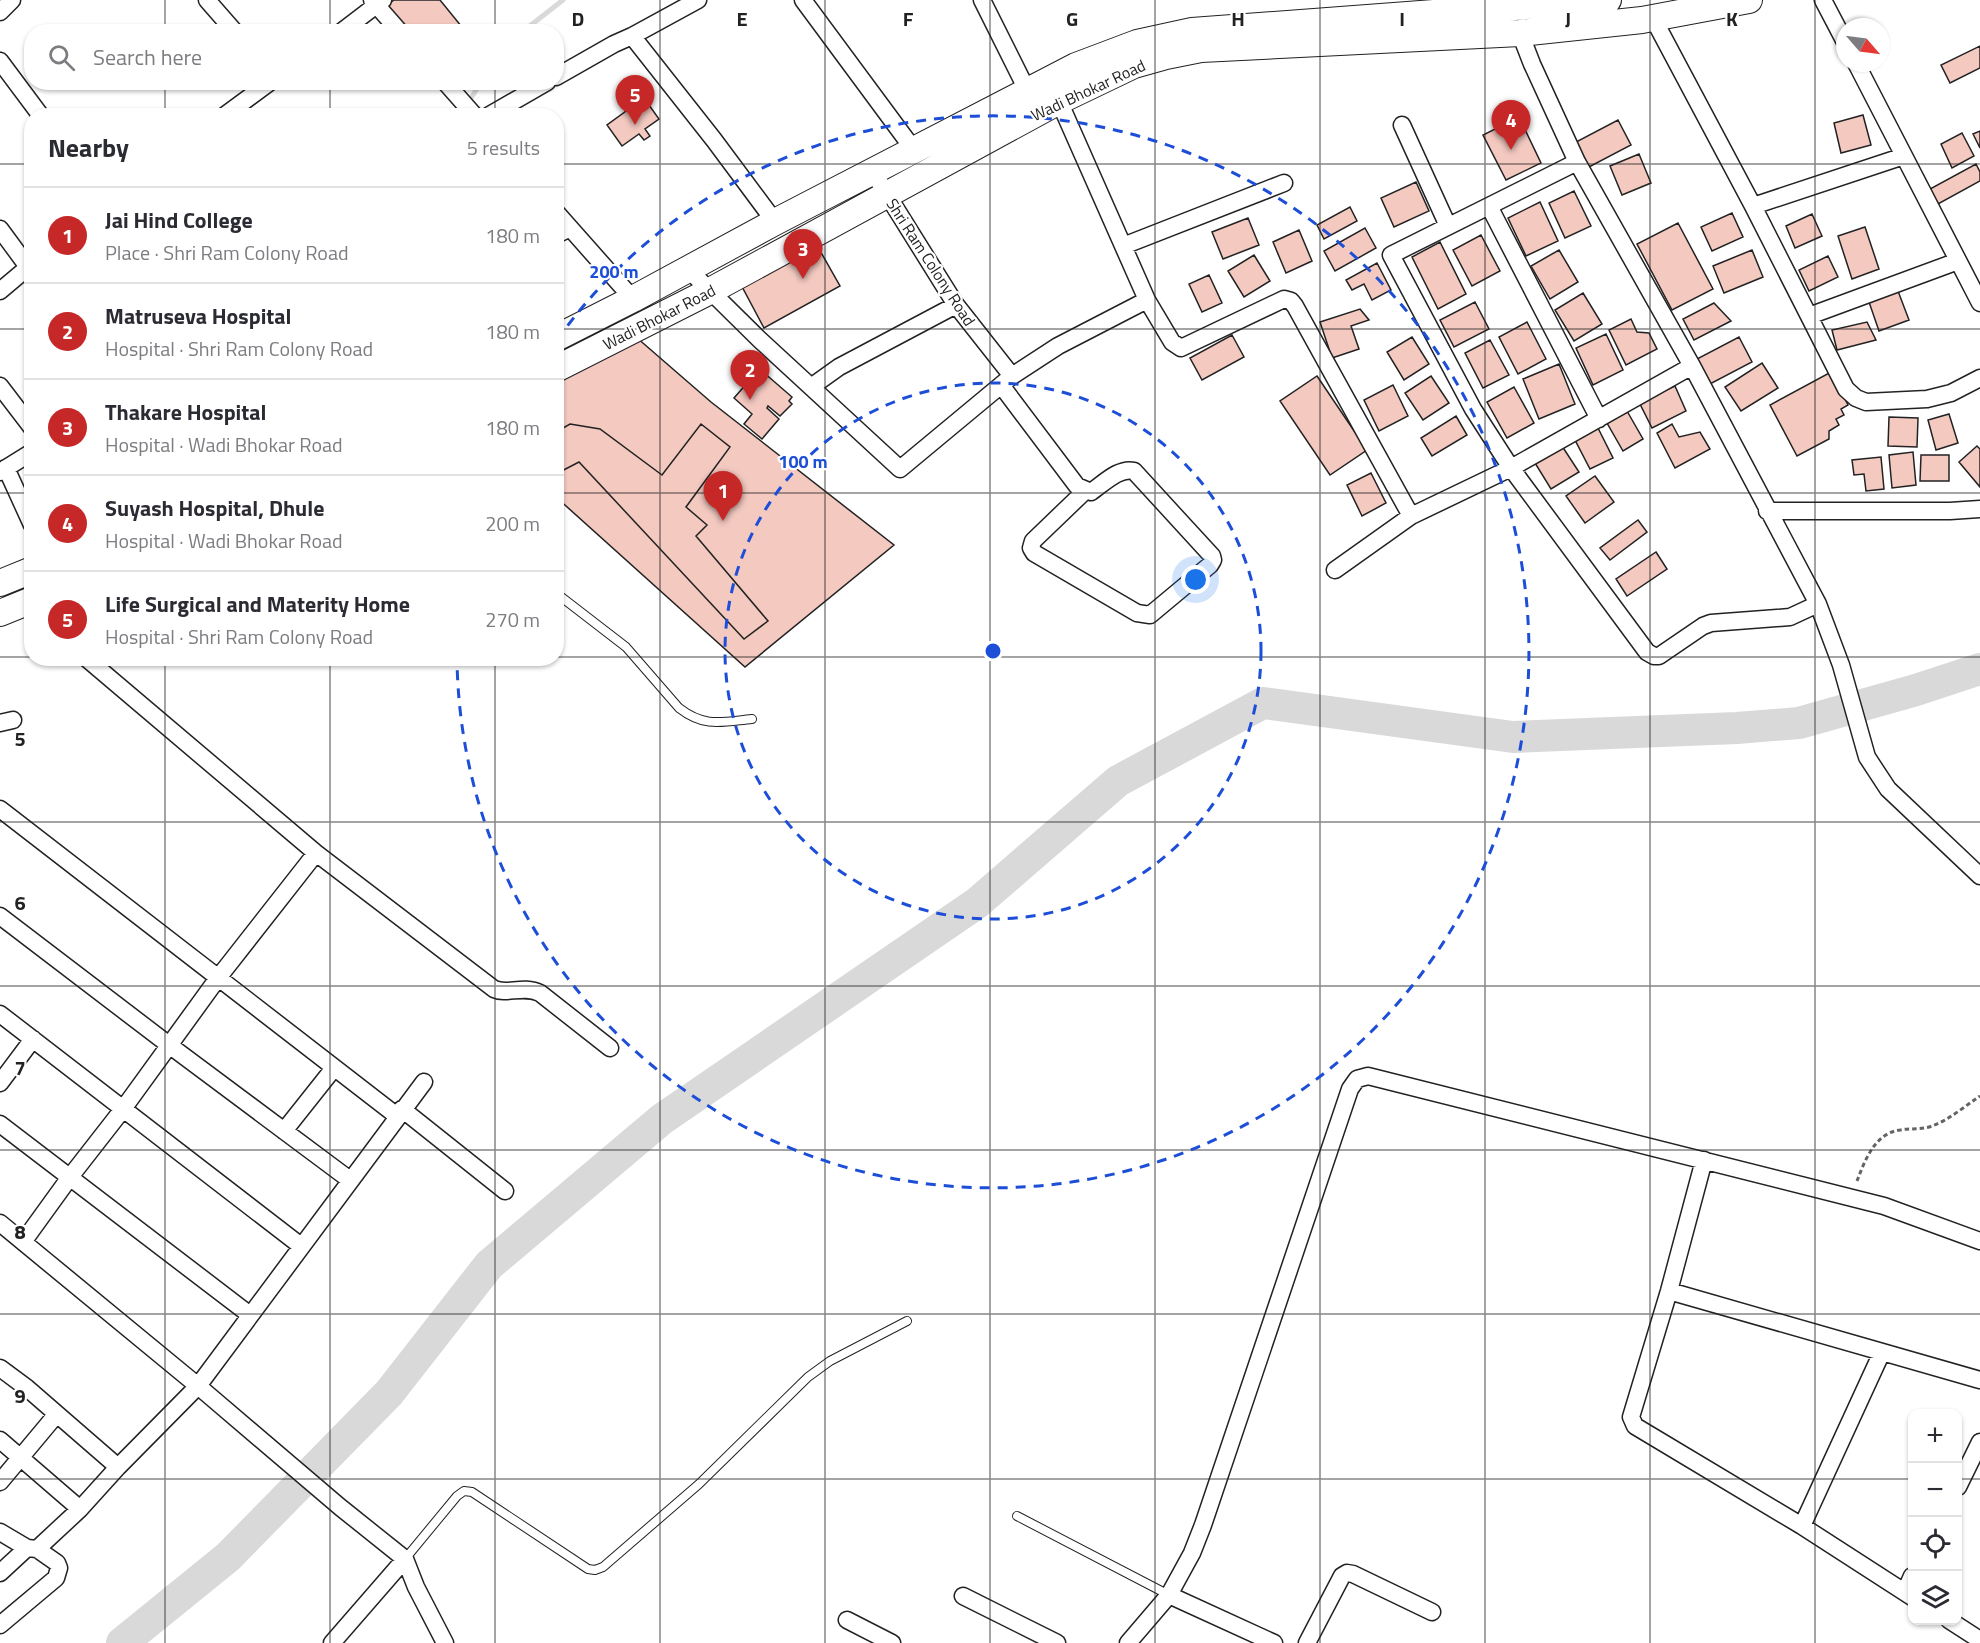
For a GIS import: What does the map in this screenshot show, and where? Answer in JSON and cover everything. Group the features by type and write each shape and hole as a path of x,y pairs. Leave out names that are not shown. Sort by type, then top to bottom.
{"main road":[{"name":"Wadi Bhokar Road","path":"564,365 710,291 887,195 1045,91 1076,66 1137,43 1192,31 1406,8 1608,0"},
{"name":"Wadi Bhokar Road","path":"564,334 914,150 1045,91 1134,65 1201,49 1520,33 1653,18 1734,2"}],"street":[{"path":"0,12 12,0"},
{"path":"207,0 228,24"},
{"path":"564,73 698,0"},
{"path":"802,0 914,150"},
{"path":"982,0 1045,91 1123,246 1147,300 1172,342 1181,348 1284,299 1291,302 1411,516"},
{"path":"1823,0 1836,25"},
{"path":"350,24 377,2 394,24"},
{"path":"1653,18 1753,206 1846,389 1856,398 1866,402 1927,399 1951,393 1980,378"},
{"path":"1520,33 1577,162 1692,366 1818,604 1841,665 1868,757 1888,789 1980,876"},
{"path":"632,36 775,222"},
{"path":"0,61 35,108"},
{"path":"1861,72 1980,303"},
{"path":"235,108 259,90"},
{"path":"452,90 472,108"},
{"path":"493,108 531,90"},
{"path":"1402,125 1449,226"},
{"path":"1753,206 1904,156"},
{"path":"1577,162 1391,255 1473,409 1511,468 1614,609 1647,652 1654,656 1659,656 1711,623 1790,617 1818,604"},
{"name":"Shri Ram Colony Road","path":"873,172 956,305 1077,486 1085,491"},
{"path":"1123,246 1284,183"},
{"path":"1489,206 1599,418"},
{"path":"0,229 24,258"},
{"path":"564,233 633,299"},
{"path":"1809,316 1958,261"},
{"path":"0,291 24,270"},
{"path":"689,270 760,340 900,469 1007,380 1058,345 1147,300"},
{"name":"Shri Ram Colony Road","path":"811,387 839,367 956,305"},
{"path":"1335,570 1411,516 1511,468 1692,366"},
{"path":"0,386 24,418"},
{"path":"24,457 3,470 24,510"},
{"path":"1128,469 1134,471 1212,556 1213,560 1150,615 1137,613 1034,554 1031,548 1033,541 1085,491 1092,492 1122,471 1128,469"},
{"path":"1767,511 1980,509"},
{"path":"14,577 21,607"},
{"path":"95,666 316,853 494,989 499,991 531,989 540,993 610,1047"},
{"path":"0,809 334,1068 505,1191"},
{"path":"23,1242 218,978 316,853"},
{"path":"0,916 350,1180"},
{"path":"0,1014 301,1246"},
{"path":"0,1083 33,1039"},
{"path":"284,1131 334,1068"},
{"path":"1128,1643 1169,1595 1192,1553 1350,1089 1357,1079 1368,1076 1884,1206 1980,1241"},
{"path":"0,1573 80,1509 198,1386 424,1082"},
{"path":"0,1124 250,1315"},
{"path":"1704,1160 1669,1291 1631,1417 1632,1422 1635,1426 1802,1526 1908,1594"},
{"path":"0,1223 405,1559 416,1587 446,1643"},
{"path":"1669,1291 1980,1380"},
{"path":"1802,1526 1882,1352"},
{"path":"0,1368 27,1388 118,1467"},
{"path":"0,1482 56,1415"},
{"path":"0,1440 80,1509"},
{"path":"1962,1478 1980,1442"},
{"path":"0,1532 57,1563 59,1572 56,1578 0,1625"},
{"path":"332,1643 405,1559"},
{"path":"1307,1643 1342,1576 1347,1573 1432,1612"},
{"path":"1169,1595 1274,1643"},
{"path":"963,1596 1057,1643"},
{"path":"847,1620 892,1643"},
{"path":"1957,1625 1980,1640"}],"lane":[{"path":"564,599 626,647 679,708 690,716 700,721 713,722 752,720"},
{"path":"405,1559 457,1496 464,1491 472,1492 588,1569 595,1570 603,1567 699,1484 808,1377 830,1361 907,1321"},
{"path":"1017,1516 1169,1595"}],"path":[{"path":"1852,1198 1863,1165 1881,1138 1897,1130 1934,1126 1980,1096"}],"building":[{"path":"394,0 440,0 460,24 401,24 386,6"},
{"path":"1980,46 1980,68 1950,83 1941,65"},
{"path":"644,98 659,119 645,129 650,136 644,140 639,134 622,146 607,125"},
{"path":"1863,115 1871,145 1841,153 1834,123"},
{"path":"1519,117 1541,163 1506,180 1483,135"},
{"path":"1618,120 1631,145 1589,167 1576,142"},
{"path":"1980,131 1980,148 1973,134"},
{"path":"1962,133 1974,156 1952,168 1941,144"},
{"path":"1639,154 1651,183 1622,195 1610,166"},
{"path":"1976,164 1980,172 1980,181 1938,204 1930,189"},
{"path":"1416,182 1429,211 1394,227 1381,198"},
{"path":"1574,191 1591,226 1565,238 1549,203"},
{"path":"1540,202 1558,241 1526,256 1508,218"},
{"path":"1350,207 1357,221 1324,239 1317,225"},
{"path":"1732,213 1743,237 1712,251 1701,227"},
{"path":"1812,214 1822,236 1795,248 1786,226"},
{"path":"1248,218 1259,245 1223,259 1212,232"},
{"path":"1678,223 1713,289 1672,310 1637,244"},
{"path":"1865,227 1879,269 1852,279 1838,236"},
{"path":"1365,228 1376,248 1335,271 1324,251"},
{"path":"1299,230 1312,261 1286,273 1273,242"},
{"path":"1481,235 1500,271 1472,286 1453,250"},
{"path":"814,240 840,286 764,328 739,281"},
{"path":"1440,242 1466,294 1438,309 1412,257"},
{"path":"1559,250 1578,282 1550,299 1531,266"},
{"path":"1752,250 1763,277 1724,293 1713,266"},
{"path":"1254,255 1270,281 1244,297 1228,271"},
{"path":"1828,256 1838,277 1809,291 1799,270"},
{"path":"1377,263 1391,290 1372,300 1364,284 1352,290 1346,280"},
{"path":"1209,275 1222,303 1202,312 1189,284"},
{"path":"1898,291 1909,320 1879,331 1869,302"},
{"path":"1583,293 1602,324 1574,341 1555,310"},
{"path":"1475,302 1489,329 1454,347 1440,320"},
{"path":"1714,303 1731,321 1694,340 1683,319"},
{"path":"1360,309 1369,320 1351,326 1359,349 1332,358 1320,322"},
{"path":"1631,319 1637,332 1649,333 1657,349 1626,365 1609,330"},
{"path":"1527,322 1546,359 1518,374 1499,337"},
{"path":"1867,322 1876,340 1837,350 1832,330"},
{"path":"1606,334 1623,370 1593,385 1576,348"},
{"path":"1232,335 1244,357 1202,380 1190,358"},
{"path":"636,337 711,402 894,545 745,667 564,504 564,373"},
{"path":"1412,337 1429,364 1404,380 1387,352"},
{"path":"1739,337 1752,362 1708,385 1695,360"},
{"path":"1490,340 1509,375 1483,388 1465,353"},
{"path":"1762,363 1778,388 1741,411 1725,387"},
{"path":"1559,364 1575,404 1539,419 1523,379"},
{"path":"762,371 792,397 789,401 792,404 780,416 768,406 767,408 779,419 762,439 744,424 752,414 734,398 756,373 759,375"},
{"path":"1831,372 1848,405 1841,409 1844,415 1836,419 1839,425 1829,431 1829,439 1797,456 1770,405"},
{"path":"1317,376 1367,450 1330,475 1280,401"},
{"path":"1431,376 1449,403 1423,420 1405,393"},
{"path":"1393,385 1408,416 1379,431 1364,400"},
{"path":"1675,386 1686,411 1652,428 1639,402"},
{"path":"1514,387 1534,423 1507,438 1487,402"},
{"path":"1627,411 1643,439 1623,451 1607,423"},
{"path":"1949,414 1958,443 1936,450 1928,420"},
{"path":"1456,416 1467,435 1432,456 1421,438"},
{"path":"1889,417 1918,418 1917,447 1888,446"},
{"path":"570,424 600,429 662,475 701,424 730,447 686,507 707,525 696,536 768,621 744,639 579,462 564,470 564,427"},
{"path":"1672,424 1679,437 1700,432 1710,449 1675,468 1657,433"},
{"path":"1598,428 1613,458 1590,469 1575,440"},
{"path":"1562,446 1579,472 1551,489 1535,463"},
{"path":"1977,446 1980,449 1980,487 1959,462"},
{"path":"1913,452 1916,485 1892,488 1889,455"},
{"path":"1921,455 1949,455 1949,481 1920,481"},
{"path":"1881,457 1884,489 1866,491 1864,474 1854,475 1852,460"},
{"path":"1371,473 1386,503 1362,516 1347,485"},
{"path":"1595,476 1614,502 1585,523 1566,496"},
{"path":"1638,520 1647,532 1610,560 1600,548"},
{"path":"1656,552 1667,569 1627,596 1616,579"}],"waterway":[{"path":"532,24 563,0"},
{"path":"465,108 476,90"},
{"path":"122,1643 228,1557 389,1393 489,1265 662,1119 977,903 1118,781 1263,703 1513,737 1737,728 1799,723 1916,690 1980,669"}],"place":[{"name":"Life Surgical and Materity Home","path":"635,125"},
{"name":"Suyash Hospital, Dhule","path":"1511,150"},
{"name":"Thakare Hospital","path":"803,279"},
{"name":"Matruseva Hospital","path":"750,400"},
{"name":"Jai Hind College","path":"723,521"}]}
